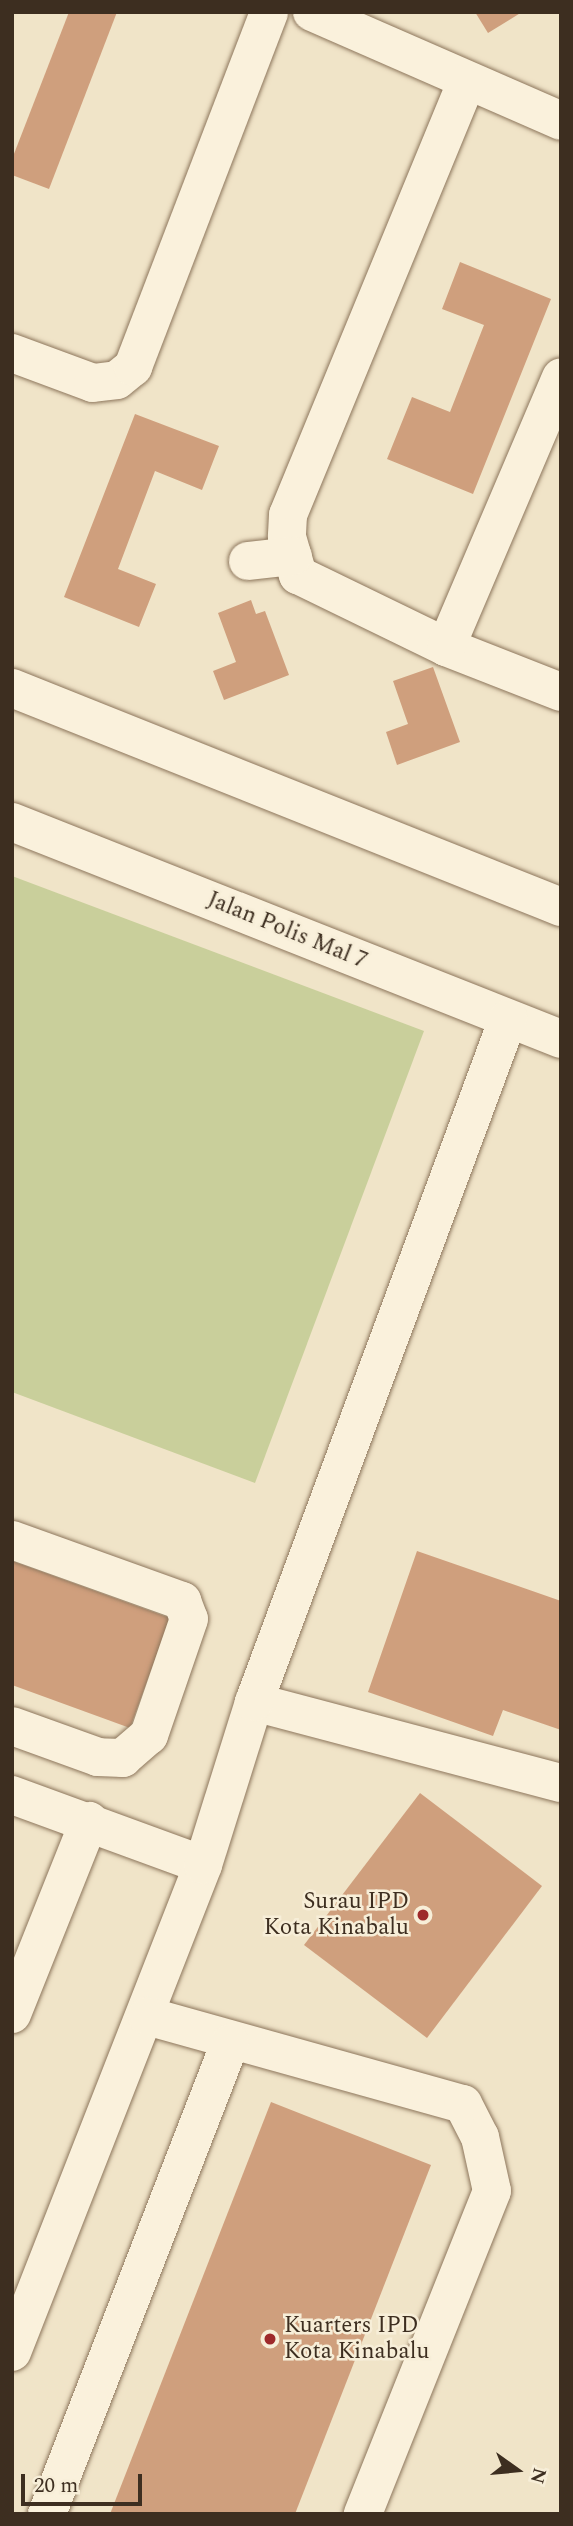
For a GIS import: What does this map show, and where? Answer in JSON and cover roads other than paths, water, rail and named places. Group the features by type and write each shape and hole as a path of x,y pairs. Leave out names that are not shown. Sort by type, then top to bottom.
{"street":[{"path":"12,353 93,383 117,380 133,366 269,12"},
{"path":"312,12 466,83 561,121"},
{"path":"466,83 288,515 293,556 298,575 446,647 561,692"},
{"path":"446,647 561,378"},
{"path":"248,561 293,556"},
{"path":"12,688 561,906"},
{"name":"Jalan Polis Mal 7","path":"12,822 561,1039"},
{"path":"12,2352 204,1865 254,1702 508,1018"},
{"path":"12,1540 182,1601 189,1619 149,1735 123,1758 98,1756 12,1726"},
{"path":"254,1702 561,1783"},
{"path":"12,1795 204,1865"},
{"path":"12,2014 89,1821"},
{"path":"147,2015 230,2043 463,2104 480,2137 492,2191 363,2514"},
{"path":"47,2514 230,2043"}],"place":[{"name":"Surau IPD Kota Kinabalu","path":"423,1915"},
{"name":"Kuarters IPD Kota Kinabalu","path":"270,2339"}]}
